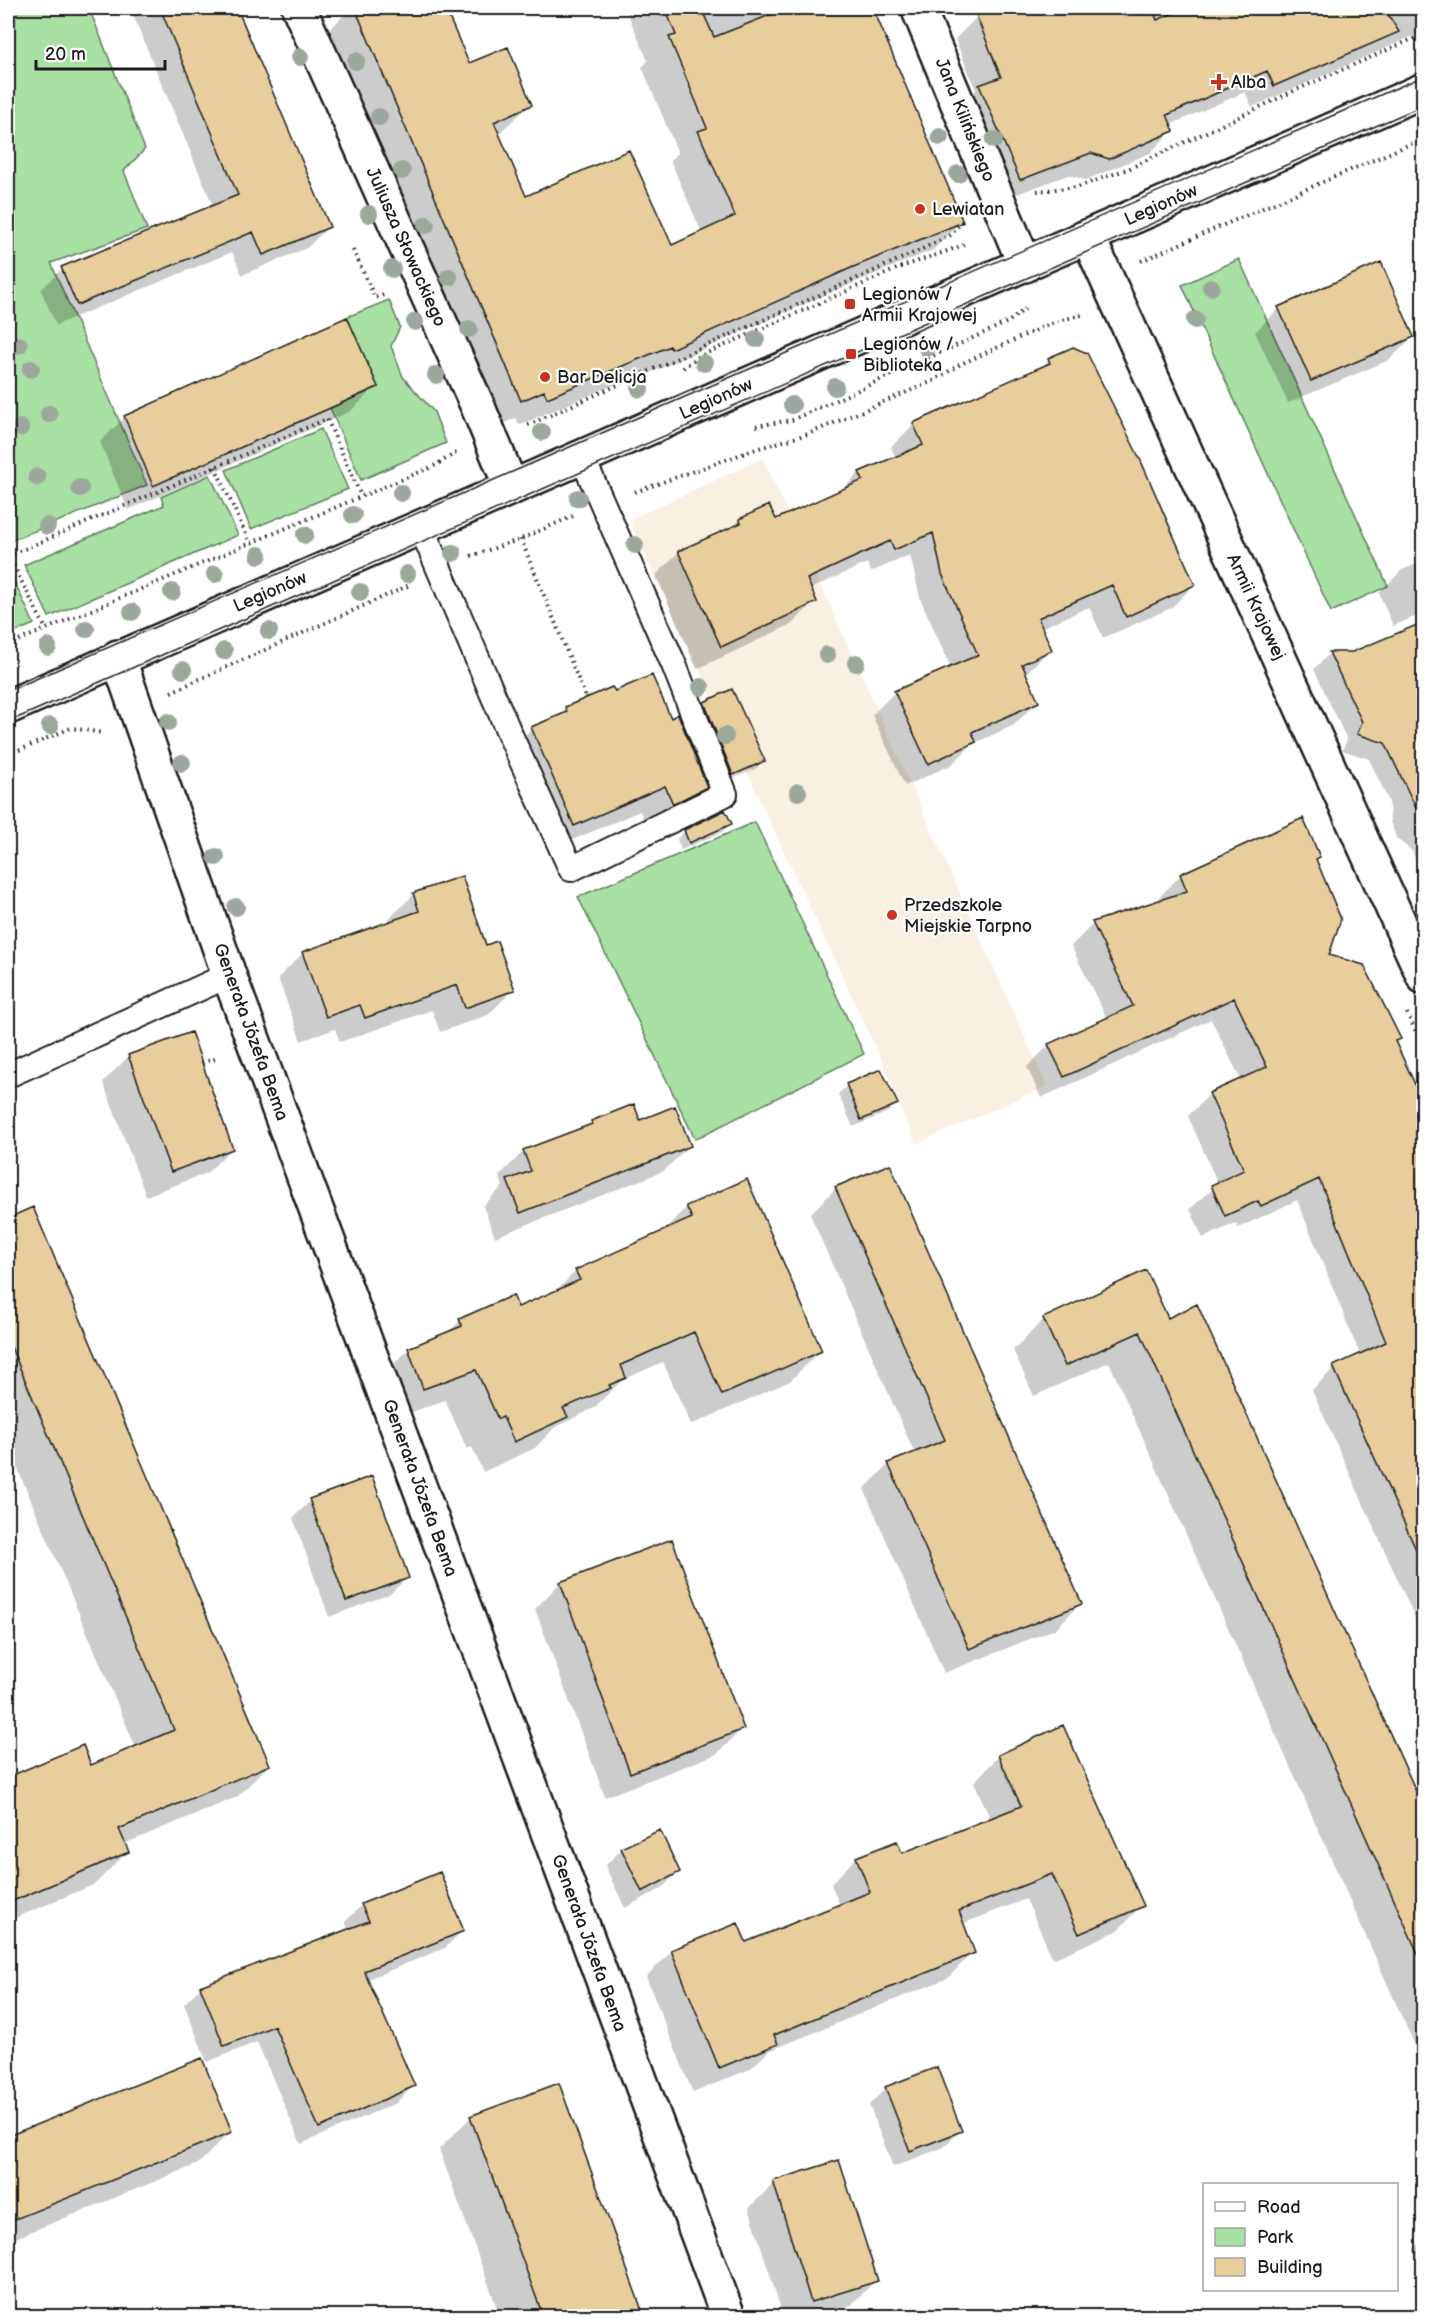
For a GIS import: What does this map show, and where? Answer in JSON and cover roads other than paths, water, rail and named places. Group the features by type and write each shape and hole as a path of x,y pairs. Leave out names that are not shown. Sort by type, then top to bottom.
{"street":[{"name":"Juliusza Słowackiego","path":"299,8 512,487"},
{"name":"Jana Kilińskiego","path":"918,8 1025,265"},
{"name":"Legionów","path":"8,707 118,657 1424,90"},
{"name":"Armii Krajowej","path":"1089,237 1424,977"},
{"name":"Generała Józefa Bema","path":"118,657 229,975 728,2316"}],"lane":[{"path":"421,527 571,869 725,794 674,665 582,457"},
{"path":"8,1075 229,975"}],"tram line":[{"path":"8,691 1424,76"},
{"path":"8,722 1424,105"}],"place":[{"name":"Alba","path":"1219,82"},
{"name":"Lewiatan","path":"920,209"},
{"name":"Legionów / Armii Krajowej","path":"850,304"},
{"name":"Legionów / Biblioteka","path":"851,354"},
{"name":"Bar Delicja","path":"545,377"},
{"name":"Przedszkole Miejskie Tarpno","path":"892,915"}]}
